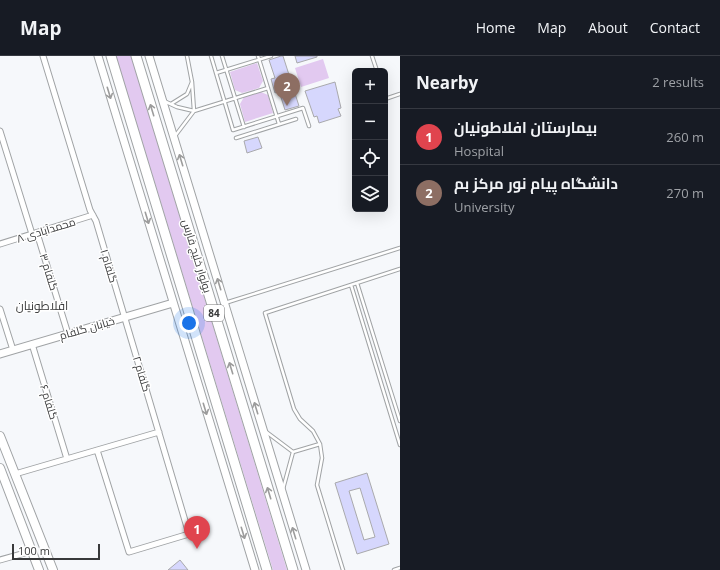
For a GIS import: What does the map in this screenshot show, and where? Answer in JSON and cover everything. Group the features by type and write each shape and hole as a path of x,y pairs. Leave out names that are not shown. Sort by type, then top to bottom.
{"highway":[{"name":"84","path":"111,56 268,570"},
{"name":"بولوار خلیج فارس","path":"136,56 293,570"}],"main road":[{"path":"0,436 53,570"},
{"path":"0,468 39,570"}],"street":[{"name":"گلفام ۱","path":"43,56 124,317"},
{"path":"98,56 254,570"},
{"path":"149,56 306,570"},
{"name":"گلفام ۳","path":"0,131 68,334"},
{"name":"محمدآبادی ۸","path":"0,244 93,215"},
{"name":"خیابان گلفام","path":"0,354 173,303"},
{"path":"0,309 13,350"},
{"name":"گلفام ۲","path":"97,450 129,552 189,534 124,317"},
{"name":"گلفام ۶","path":"32,344 67,459"},
{"path":"15,474 159,432"},
{"path":"0,560 32,551"}],"lane":[{"path":"174,138 194,111 192,82 187,56"},
{"path":"211,56 233,130 303,108 309,126"},
{"path":"222,56 244,127"},
{"path":"258,56 279,124"},
{"path":"216,73 271,56"},
{"path":"372,56 376,68"},
{"path":"171,104 187,94 192,82"},
{"path":"162,100 194,111 268,88"},
{"path":"388,97 400,94"},
{"path":"236,138 296,119"},
{"path":"224,303 400,248"},
{"path":"343,570 317,485 322,458 320,444 313,431 300,419 294,409 265,313 400,269"},
{"path":"357,283 400,421"},
{"path":"351,285 400,445"},
{"path":"263,429 293,452"},
{"path":"293,452 320,444"},
{"path":"282,493 293,452"},
{"path":"394,570 400,568"}],"shaded area":[{"path":"116,56 131,56 287,570 273,570"},
{"path":"323,59 329,78 301,87 295,68"},
{"path":"257,63 263,81 259,88 242,93 235,90 230,72"},
{"path":"261,92 268,95 273,113 245,122 240,104 244,97"}],"building":[{"path":"283,56 299,106 285,110 279,91 275,93 271,79 275,78 269,60"},
{"path":"295,56 317,56 317,57 297,63"},
{"path":"335,82 341,108 338,109 341,116 319,123 317,116 314,117 305,91"},
{"path":"258,137 262,148 247,153 244,141"},
{"path":"367,473 389,544 357,554 335,483","holes":["360,488 375,537 364,540 349,491"]},
{"path":"180,560 188,570 168,570"}],"place":[{"name":"دانشگاه پیام نور مرکز بم","path":"287,106"},
{"name":"بیمارستان افلاطونیان","path":"197,549"}],"district":[{"name":"افلاطونیان","path":"42,306"}]}
